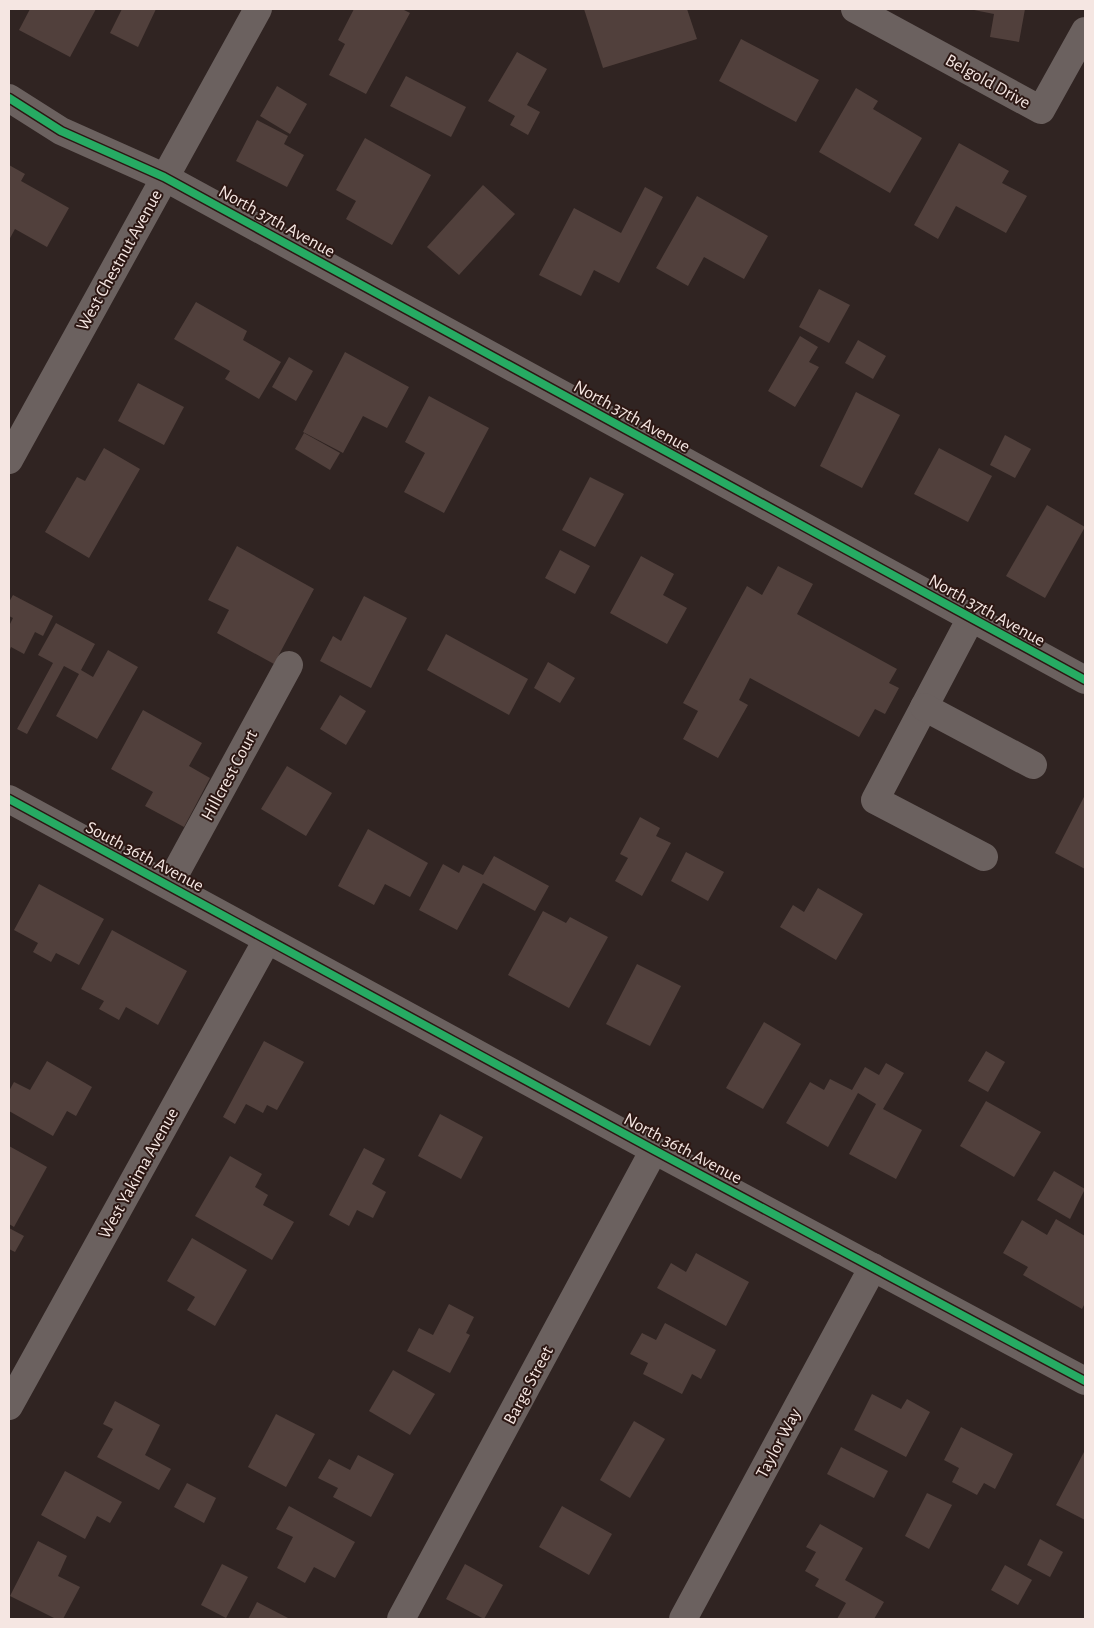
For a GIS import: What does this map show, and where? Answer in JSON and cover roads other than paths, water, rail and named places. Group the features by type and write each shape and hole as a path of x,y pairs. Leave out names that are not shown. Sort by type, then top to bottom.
{"street":[{"name":"West Chestnut Avenue","path":"9,460 258,9"},
{"name":"Belgold Drive","path":"855,9 1041,110 1085,31"},
{"name":"North 37th Avenue","path":"9,98 61,131 164,177 1085,680"},
{"path":"971,618 875,800 984,857"},
{"name":"Hillcrest Court","path":"169,885 288,664"},
{"path":"924,707 1033,765"},
{"name":"South 36th Avenue","path":"9,799 267,940"},
{"name":"North 36th Avenue","path":"267,940 1085,1381"},
{"name":"West Yakima Avenue","path":"9,1406 267,940"},
{"name":"Barge Street","path":"401,1619 654,1150"},
{"name":"Taylor Way","path":"683,1619 872,1267"}]}
